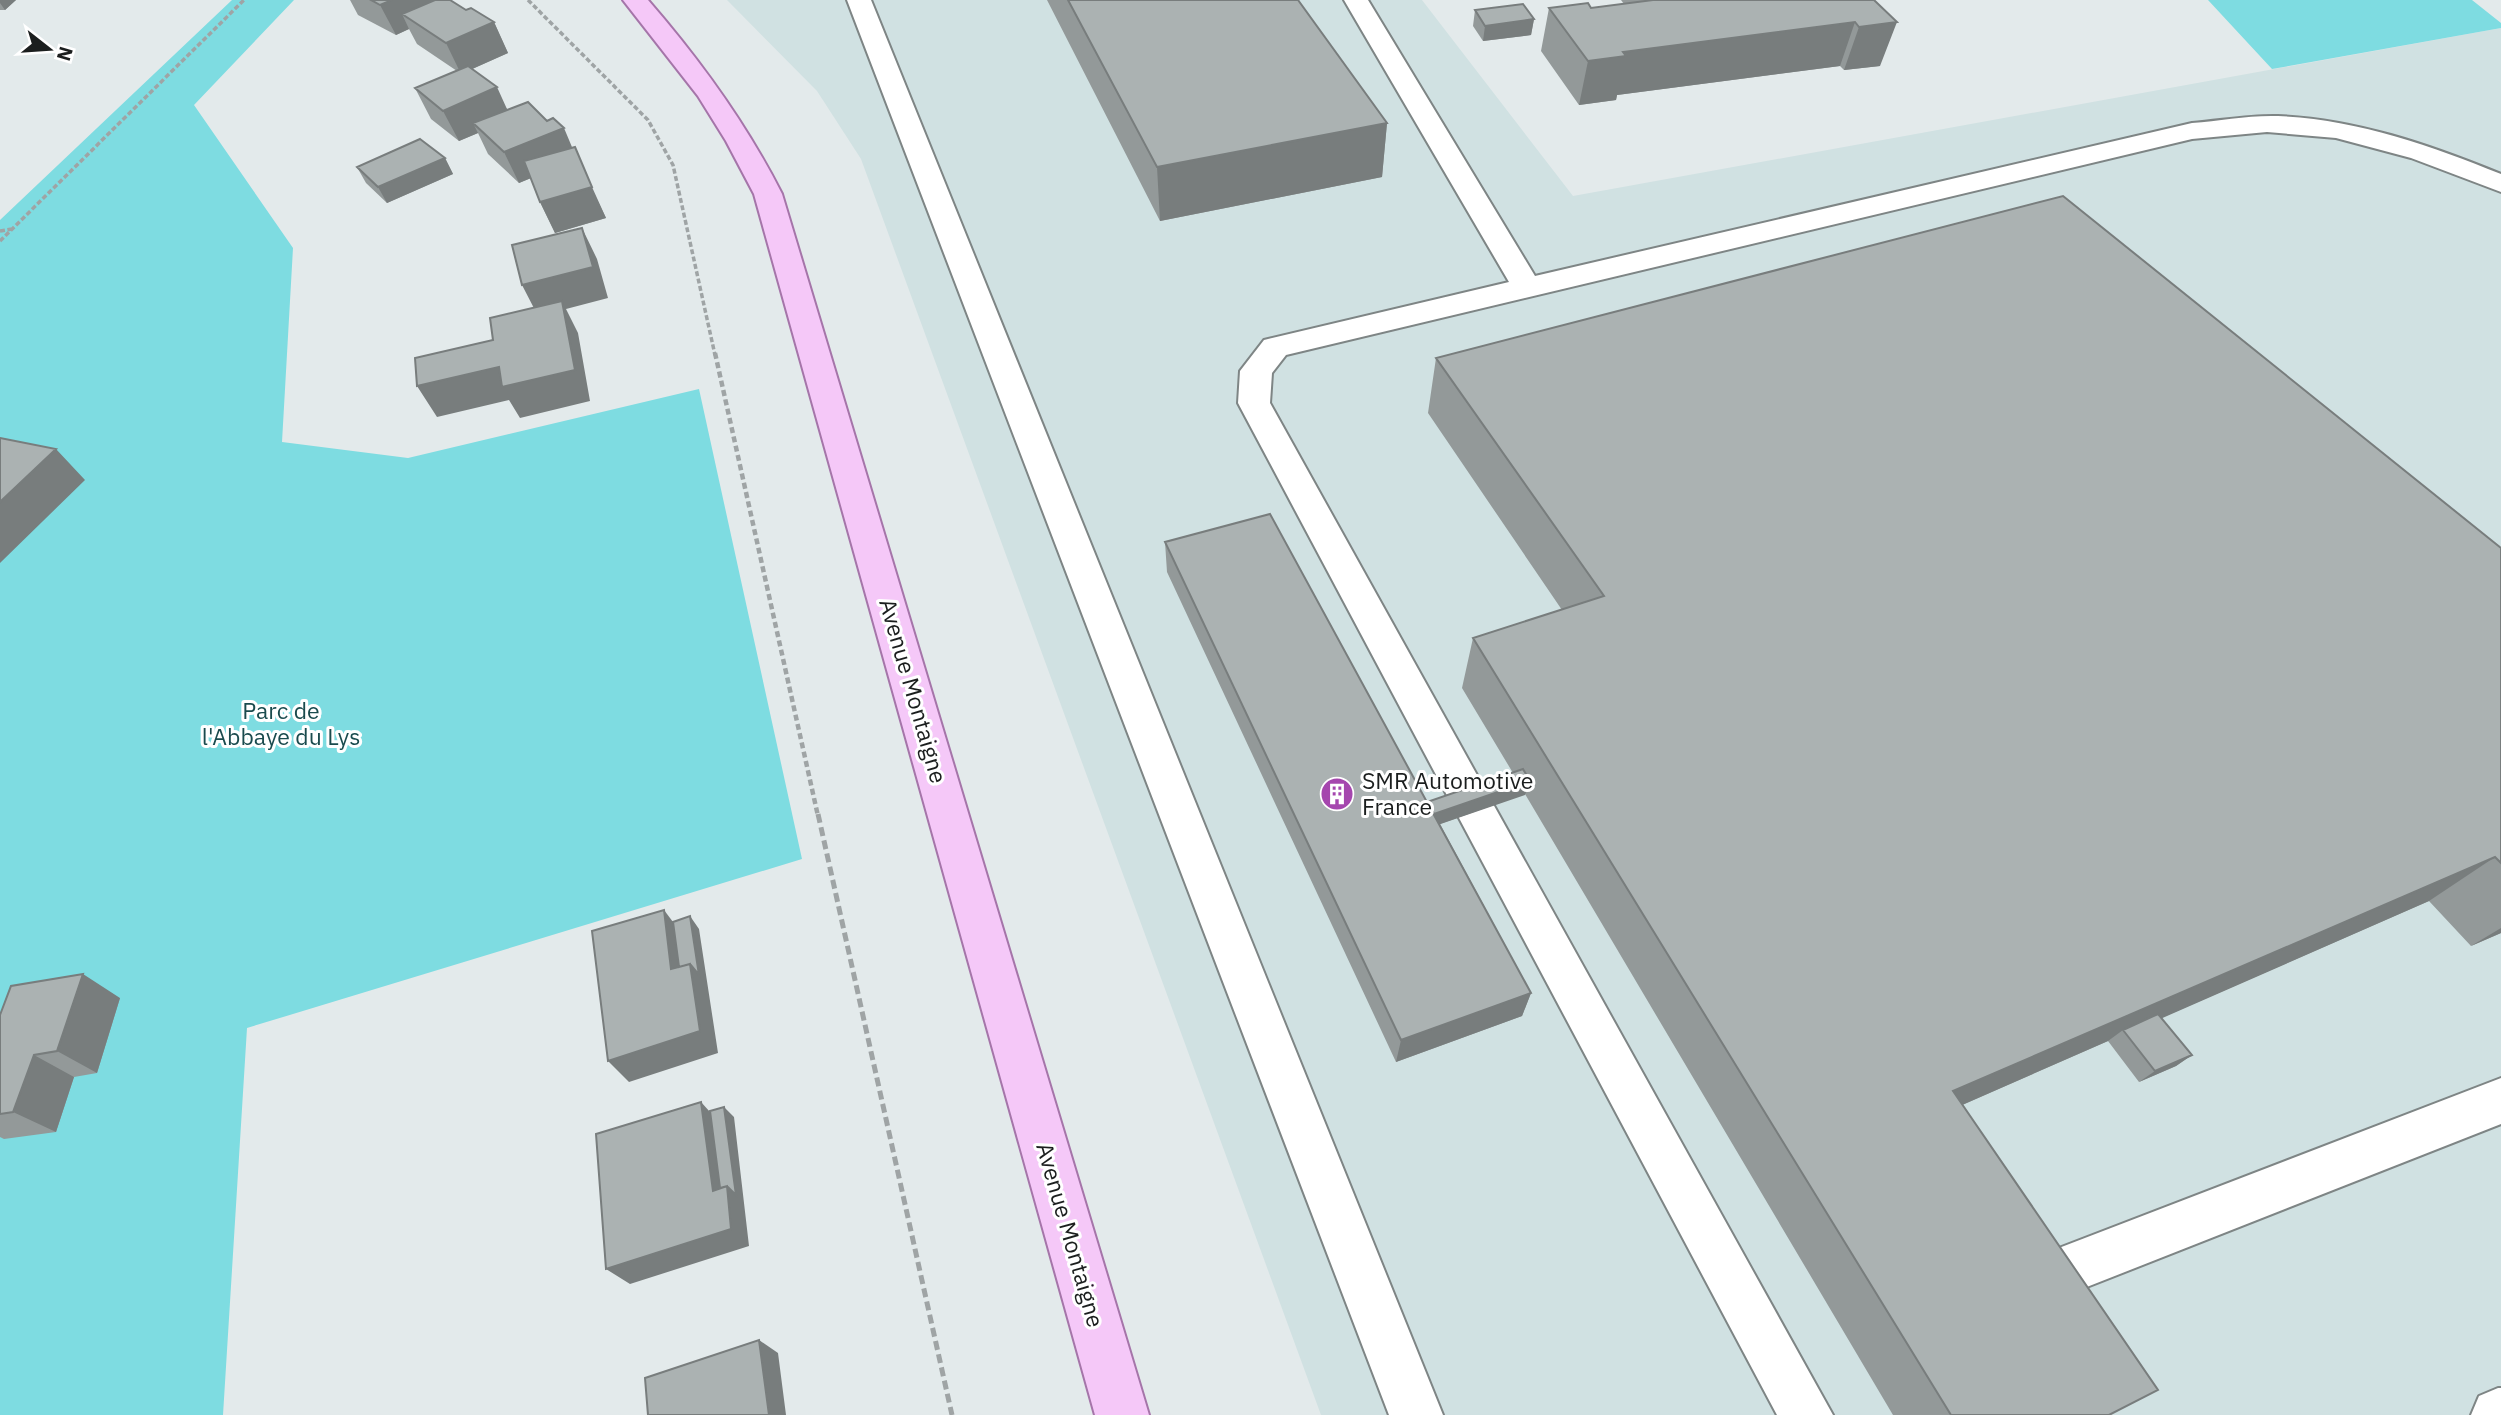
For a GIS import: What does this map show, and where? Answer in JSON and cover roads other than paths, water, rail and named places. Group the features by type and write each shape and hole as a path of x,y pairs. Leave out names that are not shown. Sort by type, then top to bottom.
{"main road":[{"name":"Avenue Montaigne","path":"635,0 721,106 747,148 768,194 1122,1415"}],"lane":[{"path":"859,0 1416,1415"},
{"path":"1356,0 1527,288"},
{"path":"1806,1415 1254,403 1256,371 1275,347 2192,131 2277,124 2355,134 2442,159 2501,184"},
{"path":"2069,1269 2501,1101"}],"place":[{"name":"SMR Automotive France","path":"1337,794"}],"park label":[{"name":"Parc de l'Abbaye du Lys","path":"281,724"}]}
